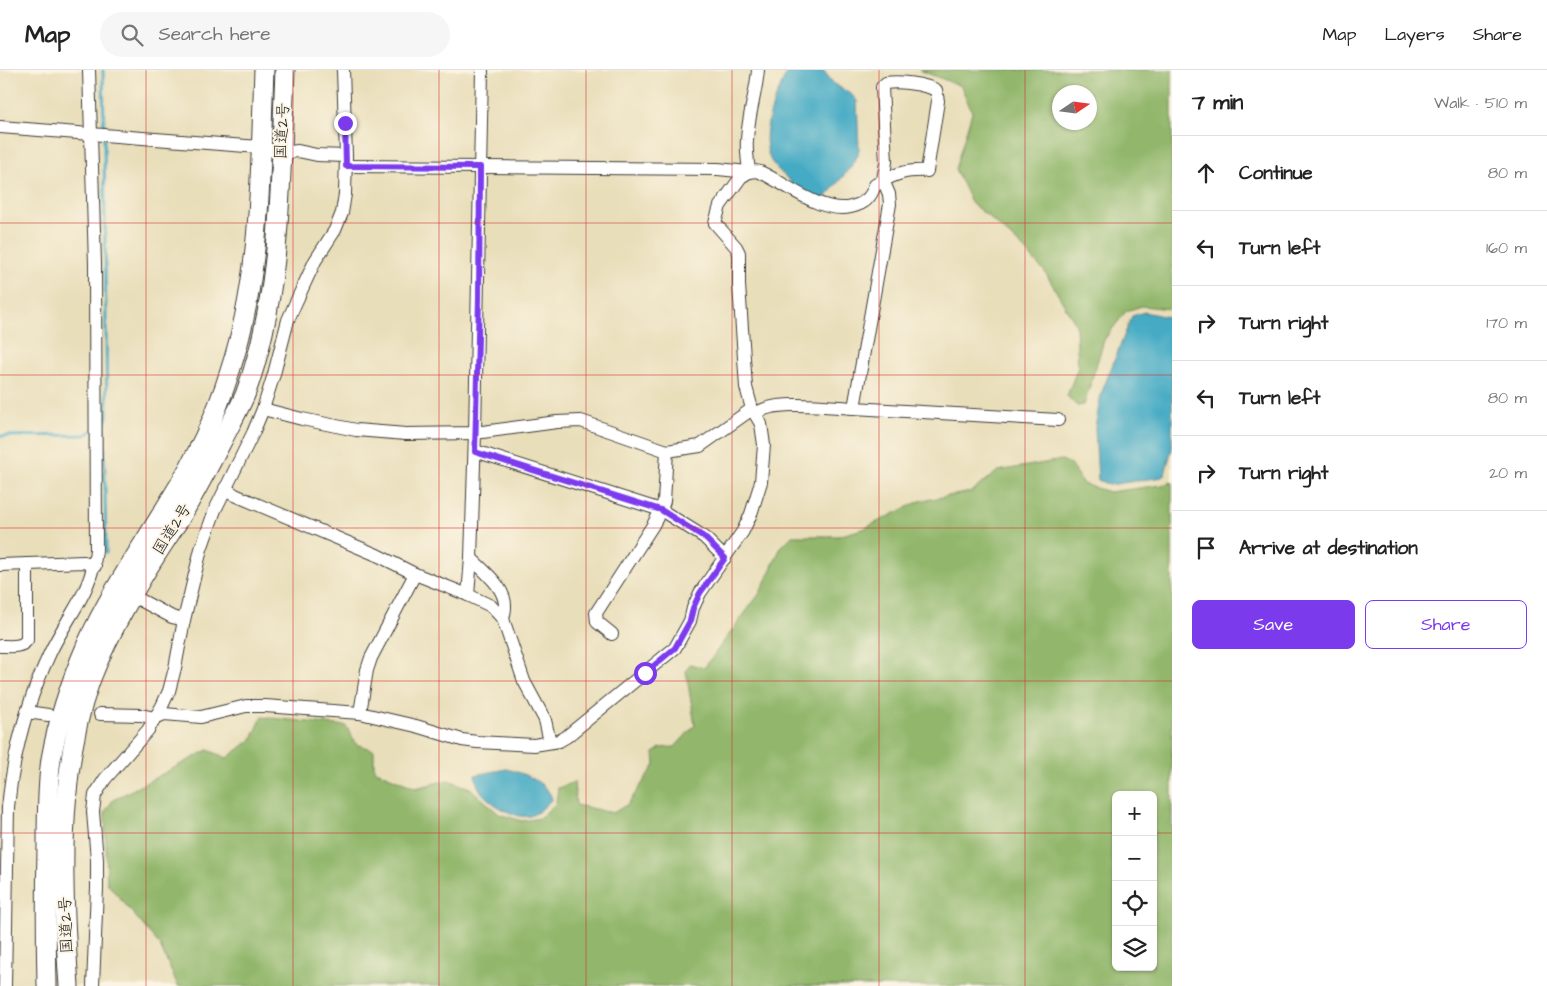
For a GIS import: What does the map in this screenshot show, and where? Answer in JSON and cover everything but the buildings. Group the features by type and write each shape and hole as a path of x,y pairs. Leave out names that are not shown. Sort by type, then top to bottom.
{"highway":[{"name":"国道2号","path":"47,986 48,795 56,732 73,679 88,642 111,598 170,500 214,416 224,388 245,320 252,282 256,239 264,70"},
{"name":"国道2号","path":"69,986 66,945 65,820 70,763 79,721 89,684 106,643 132,596 200,484 244,397 257,358 272,288 277,237 285,70"}],"street":[{"path":"5,986 2,963 8,807 18,747 32,694 62,630 84,595 95,566 94,134 90,70"},
{"path":"93,986 97,888 93,812 96,795 105,780 148,730 169,691 201,549 215,510 245,451 263,409 288,320 315,261 335,230 342,213 345,194 346,161 343,70"},
{"path":"468,595 475,452 482,70"},
{"path":"749,172 746,141 757,85 758,70"},
{"path":"0,127 261,147 281,153 298,151 346,161 480,167 757,171 787,188 827,206 841,209 861,205 872,194 875,185 884,180 890,176 911,170 928,171 938,101 936,90 930,87 894,82 886,83 882,87 886,162 884,180 890,204 854,408"},
{"path":"100,714 141,715 155,718 164,714 201,717 246,706 265,706 360,713 416,726 462,740 534,745 559,741 566,737 675,648 690,621 693,608 700,593 743,531 751,514 761,482 764,445 761,424 754,412 746,387 739,253 715,223 720,206 741,177 749,172"},
{"path":"263,409 356,430 406,434 475,433 557,422 581,421 667,451 700,446 754,412 781,405 1058,420"},
{"path":"612,634 596,622 596,613 661,510 664,501 667,451"},
{"path":"475,452 661,510 704,537 725,558"},
{"path":"225,488 235,495 491,606 503,619 524,681 545,720 550,742"},
{"path":"471,558 497,585 505,605 503,619"},
{"path":"0,565 84,562 95,566"},
{"path":"0,646 19,646 27,640 27,564"},
{"path":"360,713 367,670 371,658 415,574"},
{"path":"132,596 172,617 184,620"},
{"path":"27,712 48,715"}],"green space":[{"path":"919,70 1172,70 1172,311 1171,309 1142,306 1126,311 1104,340 1084,405 1077,406 1067,396 1078,367 1076,325 1045,272 1020,245 972,204 955,169 972,112 961,86"},
{"path":"1062,460 1070,464 1083,484 1109,492 1172,482 1172,986 178,986 159,944 107,883 105,812 113,800 208,750 227,758 252,739 262,717 346,726 356,744 374,750 374,770 416,788 448,780 470,788 499,814 522,821 540,818 556,803 558,788 574,782 576,805 613,813 628,804 655,765 654,753 660,748 675,747 695,725 686,671 690,664 704,668 760,593 781,547 792,536 838,536 863,529 920,501 971,492 998,471"}],"water":[{"path":"788,70 823,70 834,84 851,94 857,101 858,155 851,167 823,200 791,185 791,182 776,168 770,159 767,148 766,137 770,113"},
{"path":"1144,312 1168,317 1172,320 1172,448 1165,474 1162,477 1109,485 1098,480 1095,428 1101,394 1132,316"},
{"path":"506,769 534,779 550,793 552,799 533,815 524,817 510,813 495,805 478,787 475,775"}],"waterway":[{"path":"103,70 104,131"},
{"path":"104,137 107,417 104,425 106,553"},
{"path":"0,436 85,435 92,431"}],"route":[{"path":"345,123 346,166 480,167 475,452 661,510 704,537 725,558 700,593 693,608 690,621 675,648 645,673"}]}
